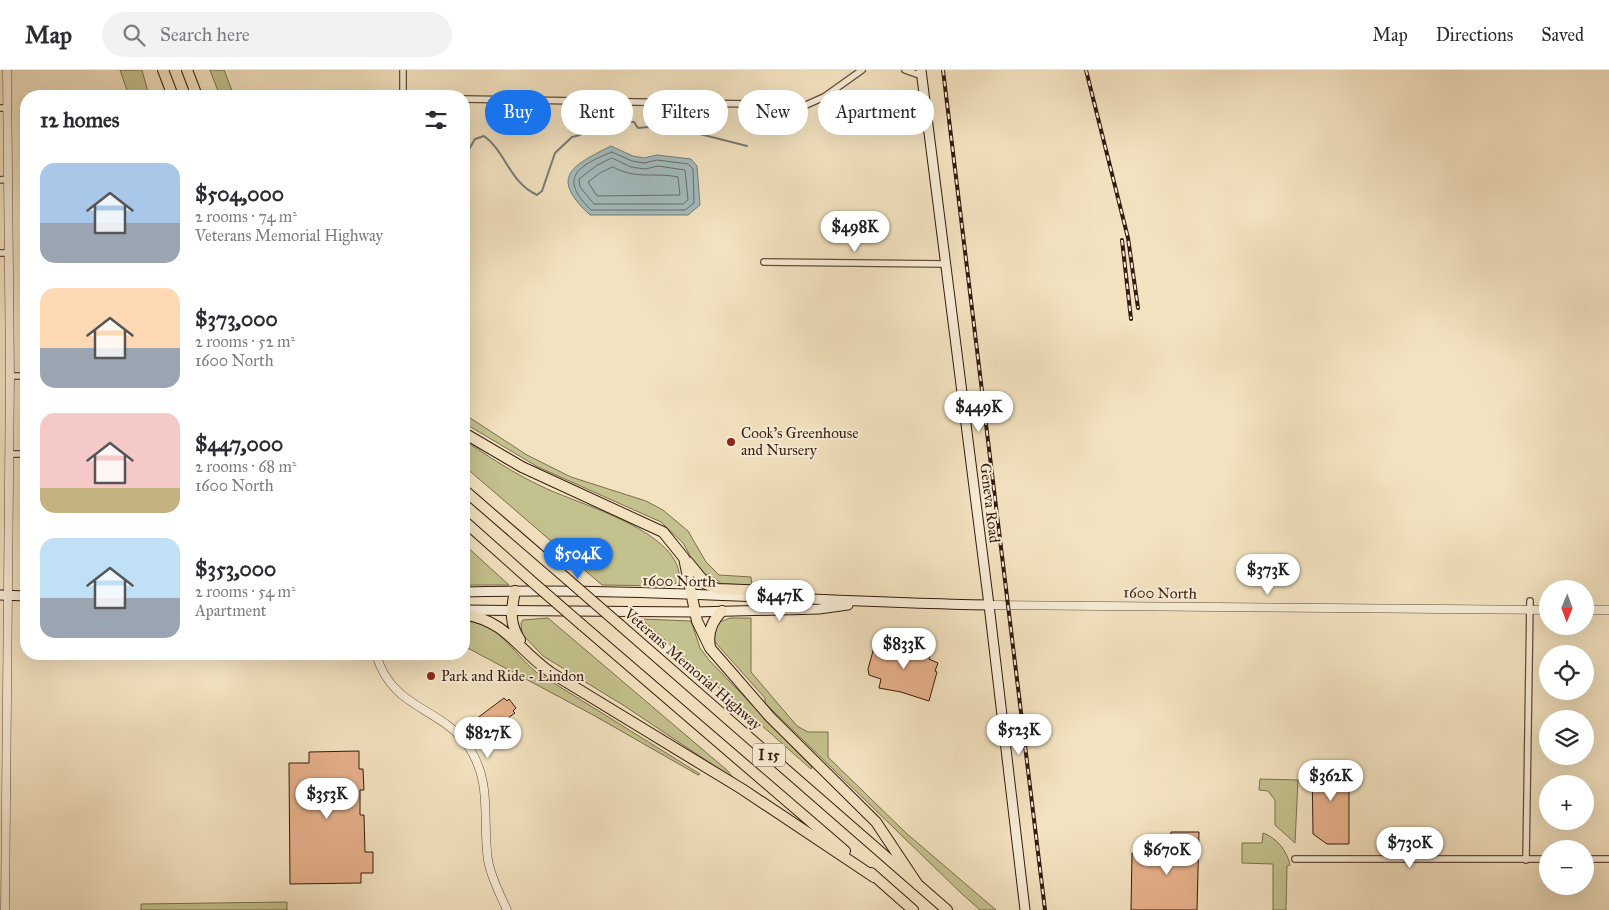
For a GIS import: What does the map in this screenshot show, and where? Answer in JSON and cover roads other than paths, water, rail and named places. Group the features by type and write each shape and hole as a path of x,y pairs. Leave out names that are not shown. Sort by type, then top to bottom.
{"highway":[{"path":"163,70 171,90"},
{"path":"187,70 195,90"},
{"path":"470,436 530,471 663,532 706,584 718,589 771,591 789,597"},
{"name":"Veterans Memorial Highway","path":"470,495 947,910"},
{"name":"I 15","path":"470,526 913,910"},
{"path":"684,558 700,630 710,648 770,717 876,822 918,885"},
{"path":"515,591 511,610 511,624 526,652"},
{"path":"710,648 708,640 711,625 722,611"},
{"path":"470,615 481,617 500,626 526,652 550,672 742,790 874,877"}],"main road":[{"name":"Geneva Road","path":"921,73 989,605 1025,910"},
{"name":"1600 North","path":"470,592 515,591 789,597 863,603 989,605"},
{"path":"4,595 20,596"},
{"name":"1600 North","path":"470,610 695,612 819,610 863,603"}],"street":[{"path":"5,910 3,777 8,664 4,595 10,454 10,253 4,180 4,108 7,70"},
{"path":"403,70 403,90"},
{"path":"470,99 806,105 824,97 862,70"},
{"path":"905,70 921,73"},
{"path":"0,253 10,253"},
{"path":"764,262 946,264"},
{"path":"10,376 20,376"},
{"path":"10,454 20,454"},
{"path":"1526,860 1528,610 1530,601"},
{"name":"1600 North","path":"989,605 1539,610"},
{"path":"1594,610 1609,610"},
{"path":"379,660 385,674 399,693 411,704 452,728 467,744 477,761 486,794 488,863 507,910"},
{"path":"1594,859 1609,858"},
{"path":"1294,859 1539,859"}],"water":[{"path":"611,146 633,156 644,158 657,155 691,159 697,166 700,205 688,215 590,215 577,202 570,191 568,182 570,174 585,160"}],"waterway":[{"path":"470,148 475,139 484,136 498,150 520,183 537,195 542,191 555,153 572,137 580,135 604,120 634,122 638,128 648,127 688,131 747,146"}],"railway":[{"path":"943,70 1045,910"},
{"path":"1086,70 1128,238 1138,308"},
{"path":"1122,240 1131,319"}],"place":[{"name":"Cook's Greenhouse and Nursery","path":"731,442"},
{"name":"Park and Ride - Lindon","path":"431,676"}]}
